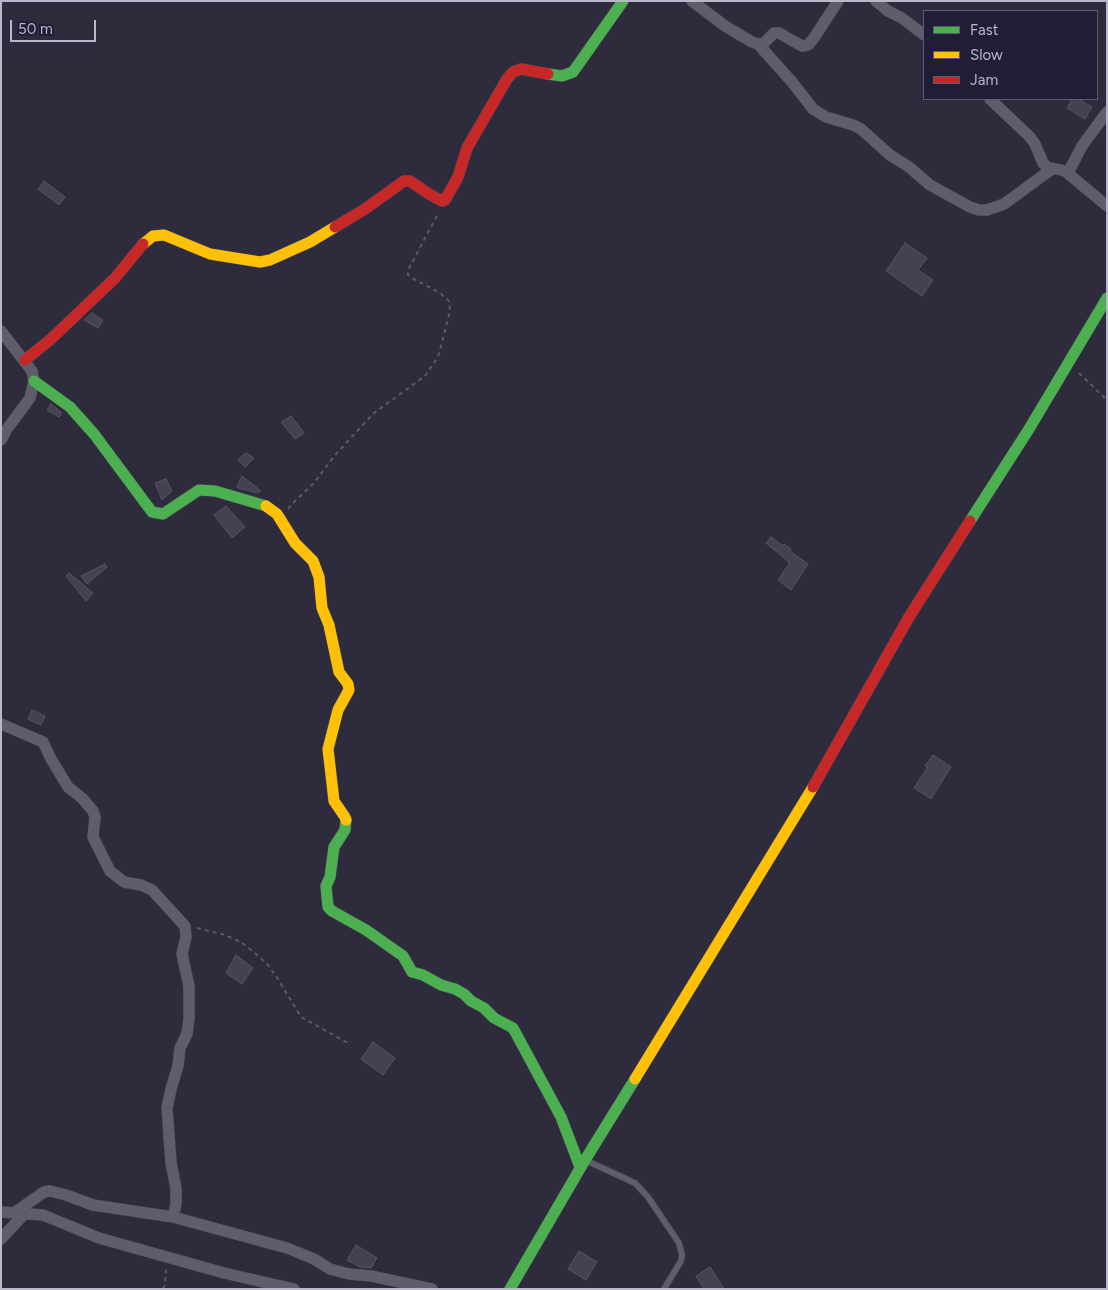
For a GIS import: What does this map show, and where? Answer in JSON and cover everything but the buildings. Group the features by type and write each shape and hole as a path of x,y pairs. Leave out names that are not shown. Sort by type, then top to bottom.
{"street":[{"path":"25,360 70,322 115,278 145,242 153,236 164,236 210,254 260,262 270,260 310,242 365,209 404,181 410,181 429,194 445,200 458,177 467,148 507,79 513,72 521,69 562,76 573,72 623,1"},
{"path":"692,1 725,26 759,45 813,109 826,117 861,129 890,155 930,184 970,207 987,210 1004,204 1052,169"},
{"path":"759,45 762,45 774,33 779,33 802,46 808,45 838,1"},
{"path":"876,1 923,34"},
{"path":"991,100 1030,136 1044,163 1052,169 1068,173 1107,206"},
{"path":"1068,173 1086,139 1107,112"},
{"path":"510,1289 582,1164 803,806 909,617 1029,429 1107,298"},
{"path":"1,331 32,370 34,381 30,398 1,440"},
{"path":"34,381 70,407 94,434 152,512 163,514 199,490 215,491 264,505 278,514 292,540 316,565 319,577 319,595 324,616 340,672 348,684 349,690 338,710 328,749 334,801 345,817 346,823 345,830 334,847 330,877 326,886 328,907 336,914 366,930 403,956 412,972 424,975 441,985 455,989 464,994 471,1002 482,1006 494,1018 513,1028 561,1117 582,1164"},
{"path":"1,724 43,742 68,787 93,810 95,817 93,837 110,871 120,880 142,885 152,890 184,926 186,937 182,954 189,986 189,1018 187,1034 180,1048 178,1066 168,1108 171,1163 176,1188 176,1204 173,1217"},
{"path":"1,1239 19,1213 44,1192 50,1191 93,1205 173,1217 287,1248 314,1259 330,1269 402,1281 432,1289"},
{"path":"1,1212 43,1215 99,1238 224,1273 294,1289"}],"lane":[{"path":"582,1164 635,1183 648,1197 672,1231 679,1243 682,1255 676,1270 664,1289"}],"path":[{"path":"282,520 295,501 314,483 361,426 374,413 425,376 438,356 450,311 449,301 440,293 410,277 408,270 445,200"},
{"path":"1068,363 1107,400"},
{"path":"184,926 208,930 241,942 268,965 302,1017 348,1043"},
{"path":"163,1289 166,1269 171,1258"}],"traffic: fast":[{"path":"548,74 562,76 573,72 623,1"},
{"path":"970,521 1029,429 1107,298"},
{"path":"34,381 70,407 94,434 152,512 163,514 199,490 215,491 266,506"},
{"path":"346,820 345,830 334,847 330,877 326,886 328,907 366,930 403,956 412,972 455,989 484,1008 494,1018 513,1028 561,1117 580,1167"},
{"path":"510,1289 585,1160 635,1079"}],"traffic: slow":[{"path":"143,244 153,236 164,235 210,254 260,262 270,260 310,242 335,227"},
{"path":"266,506 277,514 295,543 313,561 319,577 322,608 329,625 339,672 348,684 349,690 338,710 328,749 334,801 346,820"},
{"path":"635,1079 813,787"}],"traffic: jam":[{"path":"335,227 365,209 404,181 410,181 429,194 442,201 445,200 458,177 467,148 507,79 513,72 521,69 548,74"},
{"path":"25,360 51,339 115,278 143,244"},
{"path":"813,787 909,617 970,521"}]}
